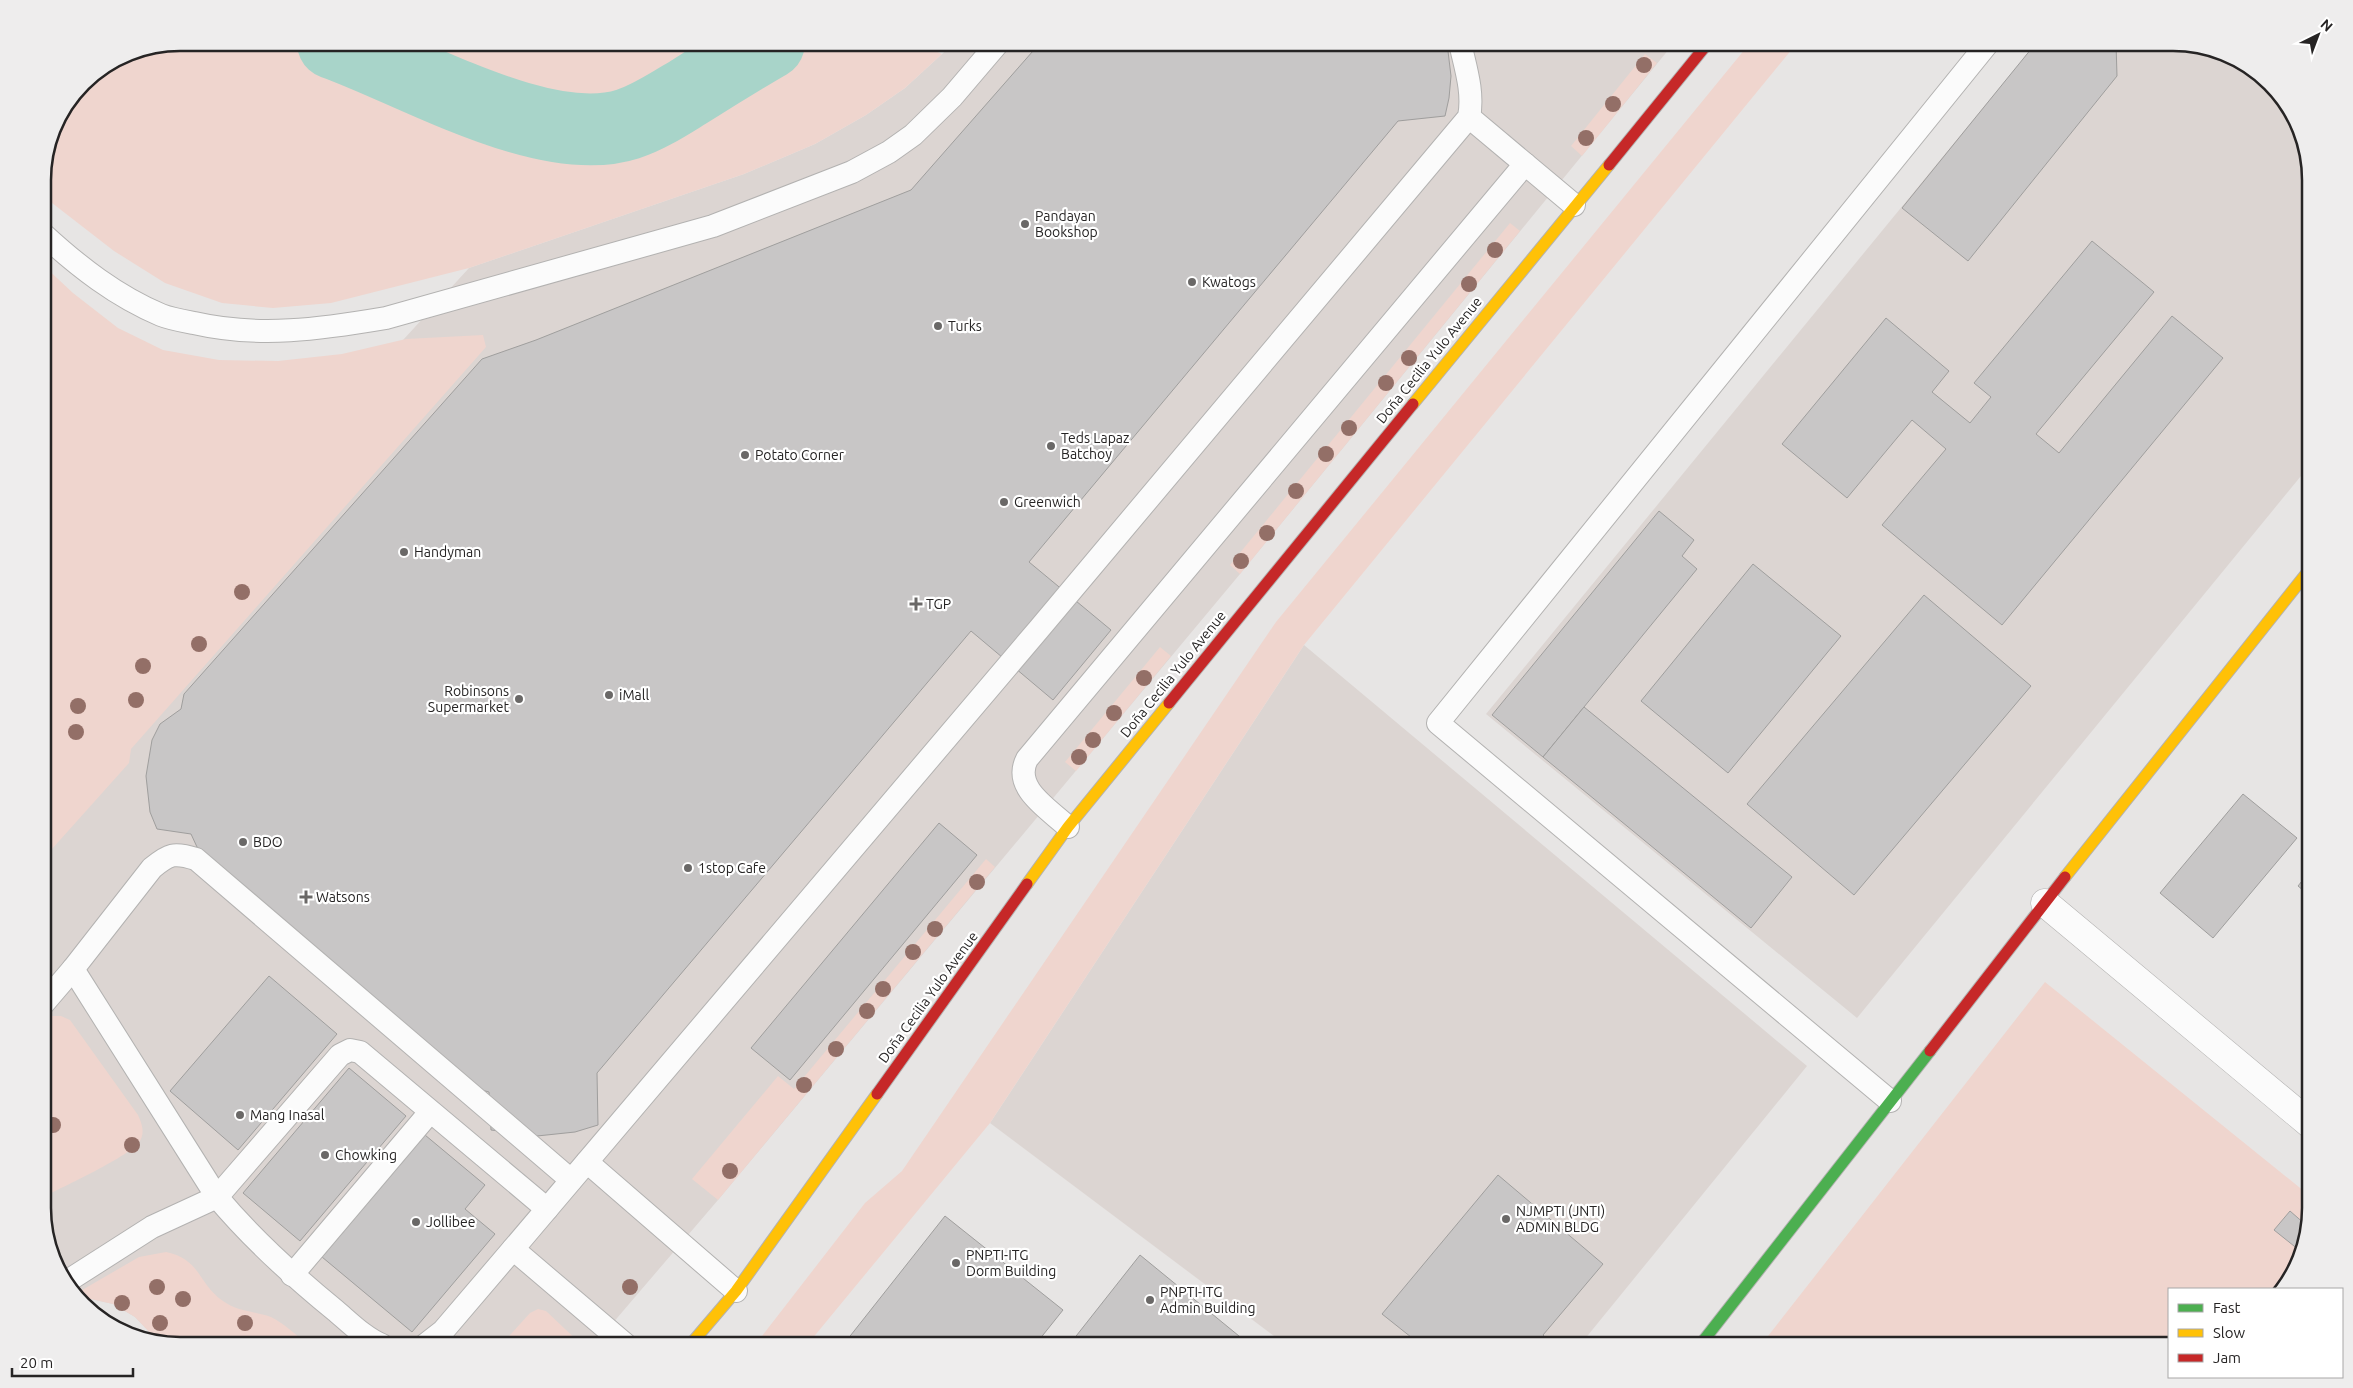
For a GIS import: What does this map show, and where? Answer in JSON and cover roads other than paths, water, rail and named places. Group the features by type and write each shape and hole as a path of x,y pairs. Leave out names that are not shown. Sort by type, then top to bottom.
{"main road":[{"name":"Doña Cecilia Yulo Avenue","path":"698,1337 736,1291 1068,827 1700,51"},
{"path":"1707,1337 2045,903 2301,580"}],"street":[{"path":"2045,903 2302,1117"}],"lane":[{"path":"436,1337 513,1249 1039,629 1470,116 1472,104 1462,51"},
{"path":"1890,1101 1438,723 1981,51"},
{"path":"52,242 75,264 116,293 163,316 219,329 276,332 336,327 386,318 713,226 852,172 889,152 913,135 952,97 990,52"},
{"path":"1470,116 1574,205"},
{"path":"1068,827 1022,780 1022,768 1027,759 1525,164"},
{"path":"52,994 152,868 167,856 180,854 196,859 571,1180"},
{"path":"73,969 217,1197 241,1226 292,1275 369,1337"},
{"path":"72,1278 152,1227 217,1197 340,1056 350,1050 360,1052 547,1209"},
{"path":"292,1275 430,1112"},
{"path":"587,1162 736,1291"},
{"path":"513,1249 616,1337"}],"waterway":[{"path":"355,52 439,88 519,118 558,127 595,129 628,124 644,117 669,104 754,52"}],"place":[{"name":"Pandayan Bookshop","path":"1025,224"},
{"name":"Kwatogs","path":"1192,282"},
{"name":"Turks","path":"938,326"},
{"name":"Teds Lapaz Batchoy","path":"1051,446"},
{"name":"Potato Corner","path":"745,455"},
{"name":"Greenwich","path":"1004,502"},
{"name":"Handyman","path":"404,552"},
{"name":"TGP","path":"916,604"},
{"name":"iMall","path":"609,695"},
{"name":"Robinsons Supermarket","path":"519,699"},
{"name":"BDO","path":"243,842"},
{"name":"1stop Cafe","path":"688,868"},
{"name":"Watsons","path":"306,897"},
{"name":"Mang Inasal","path":"240,1115"},
{"name":"Chowking","path":"325,1155"},
{"name":"NJMPTI (JNTI) ADMIN BLDG","path":"1506,1219"},
{"name":"Jollibee","path":"416,1222"},
{"name":"PNPTI-ITG Dorm Building","path":"956,1263"},
{"name":"PNPTI-ITG Admin Building","path":"1150,1300"}]}
